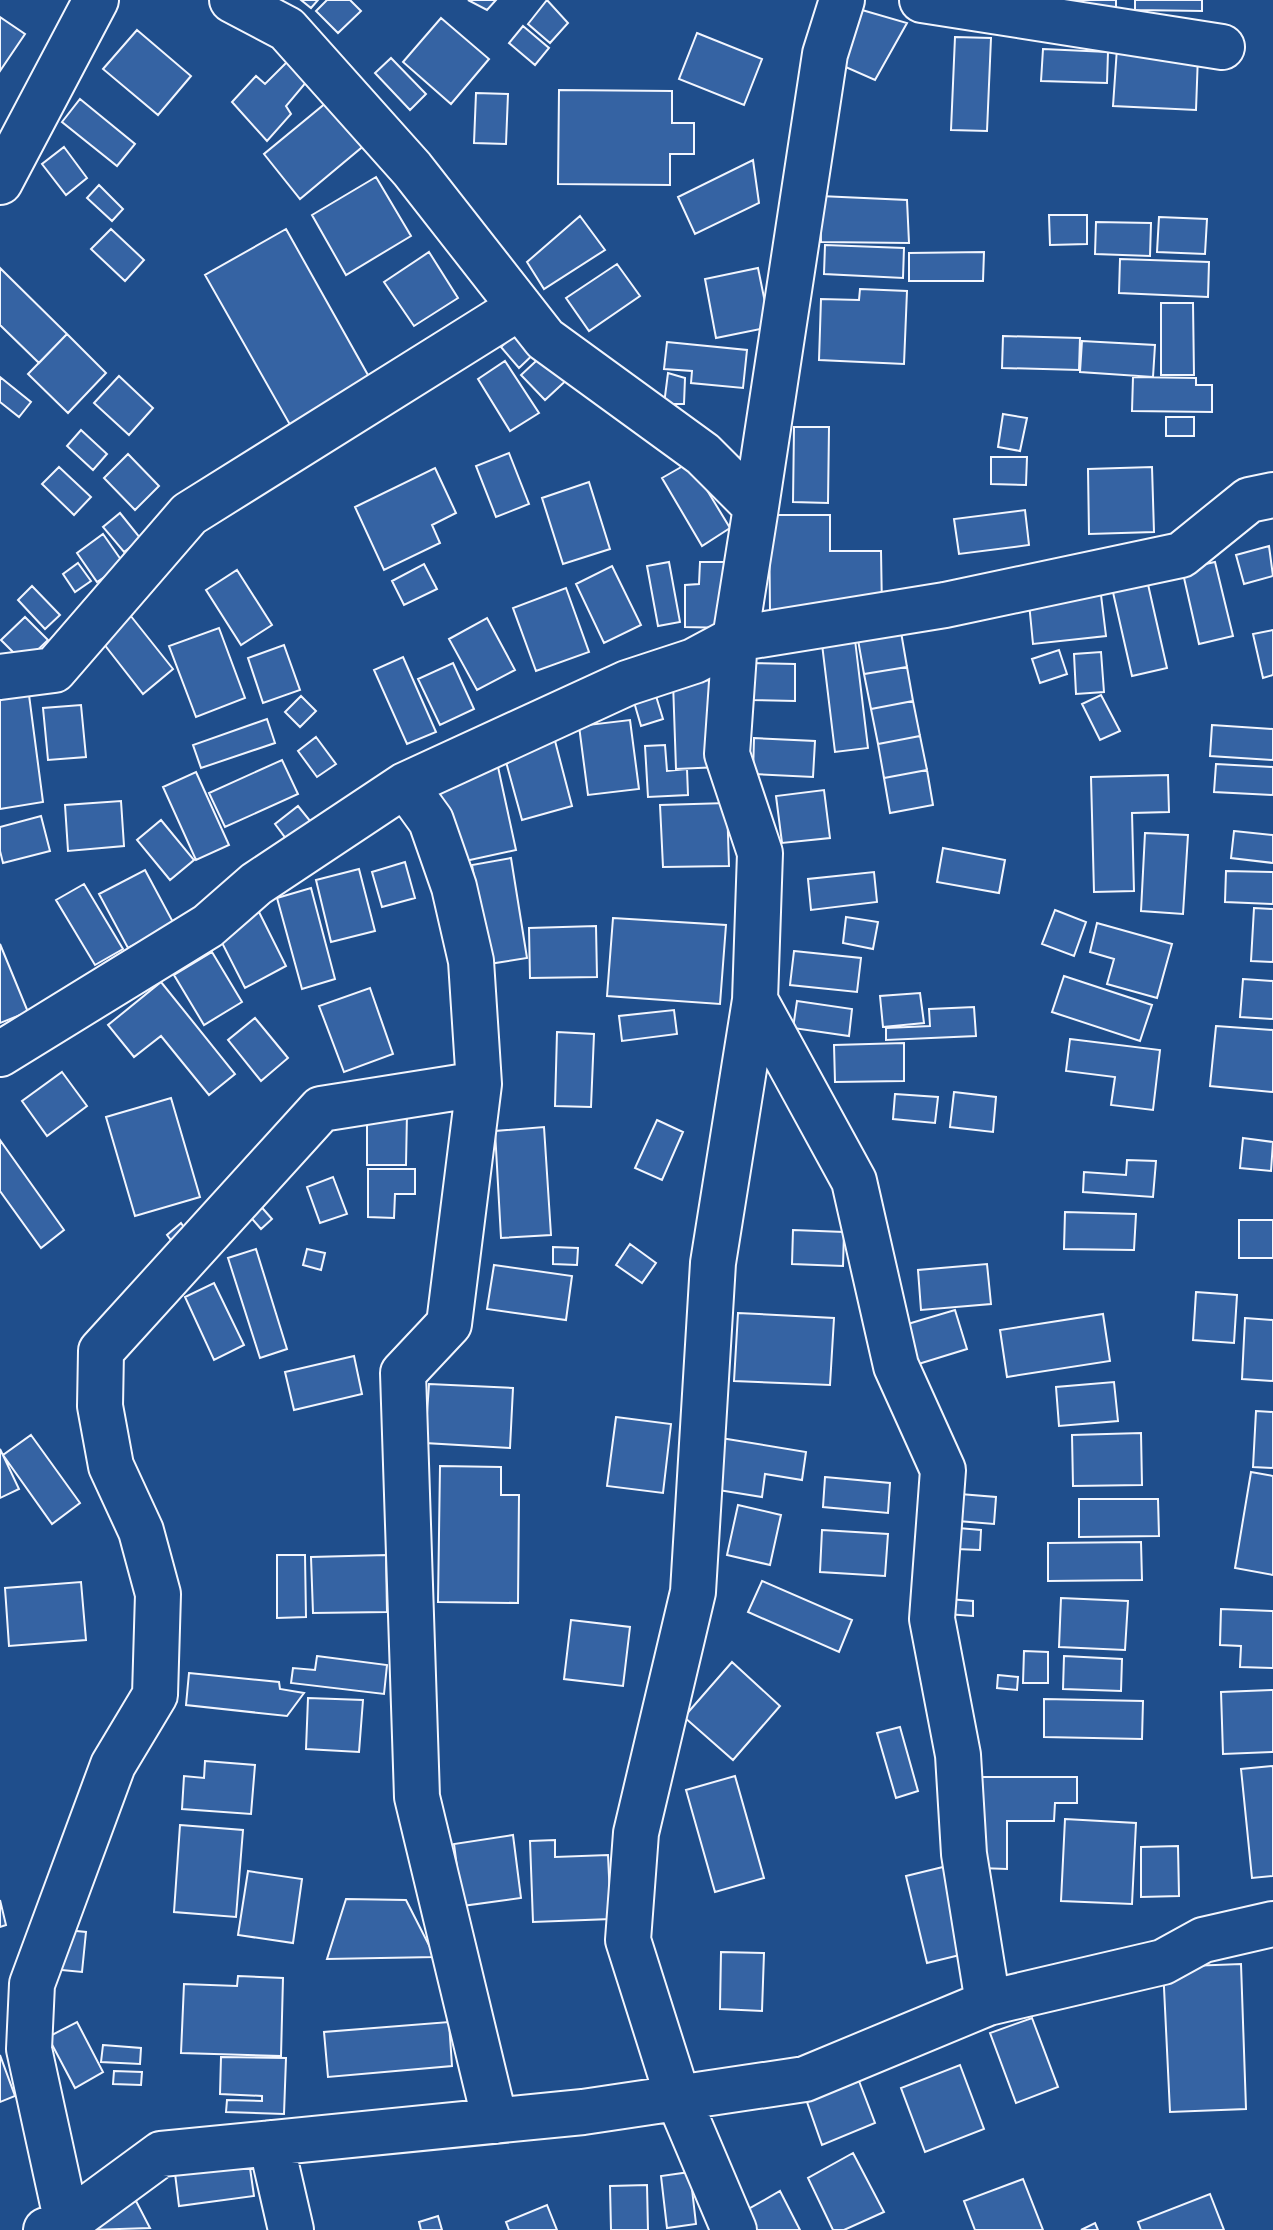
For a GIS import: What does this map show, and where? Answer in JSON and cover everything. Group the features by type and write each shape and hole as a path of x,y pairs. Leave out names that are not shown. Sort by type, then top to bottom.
{"street":[{"path":"0,182 96,0"},
{"path":"232,0 287,29 412,169 545,339 703,454 756,507"},
{"path":"734,2230 678,2098 628,1940 636,1833 693,1592 713,1263 755,1000 760,853 727,754 735,639 825,54 842,0"},
{"path":"922,0 1222,47"},
{"path":"0,677 54,670 189,514 520,307"},
{"path":"0,1054 208,926 256,884 405,785 627,683 694,661 735,639 945,605 1181,555 1265,487"},
{"path":"405,785 431,821 454,887 471,961 479,1084 449,1324 403,1373 417,1797 495,2121"},
{"path":"755,1000 854,1181 896,1366 943,1470 932,1619 958,1755 964,1854 988,2003"},
{"path":"479,1084 321,1109 101,1351 100,1406 111,1466 141,1531 158,1594 155,1695 113,1765 32,1984 29,2049 57,2226 161,2154 583,2112 805,2079 988,2003 1163,1962 1203,1940 1273,1924"},
{"path":"271,2143 291,2230"}],"building":[{"path":"301,0 318,0 311,8"},
{"path":"327,0 350,0 361,11 338,33 316,11"},
{"path":"468,0 496,0 487,10"},
{"path":"547,0 568,23 550,43 528,24"},
{"path":"999,0 1116,0 1116,8"},
{"path":"1135,0 1202,0 1202,11 1135,10"},
{"path":"862,10 907,23 875,80 841,65"},
{"path":"0,17 25,34 0,71"},
{"path":"441,18 489,59 451,104 403,62"},
{"path":"523,26 549,48 535,65 509,43"},
{"path":"137,30 191,76 158,115 103,69"},
{"path":"697,33 762,59 744,105 679,79"},
{"path":"955,37 991,38 987,131 951,130"},
{"path":"1117,48 1198,55 1196,110 1113,106"},
{"path":"1043,49 1108,52 1107,83 1041,81"},
{"path":"295,54 313,74 286,106 291,114 267,141 232,102 256,76 265,84"},
{"path":"391,58 426,94 410,110 375,73"},
{"path":"559,90 672,91 672,123 694,123 694,154 670,154 670,185 558,184"},
{"path":"338,93 373,138 300,199 264,154"},
{"path":"476,93 508,94 506,144 474,143"},
{"path":"80,99 135,144 117,166 62,122"},
{"path":"64,147 87,178 66,195 42,164"},
{"path":"753,160 759,203 695,234 678,197"},
{"path":"376,177 411,236 346,275 312,215"},
{"path":"99,185 123,209 112,221 87,198"},
{"path":"820,196 907,200 909,243 821,242"},
{"path":"1049,215 1087,215 1087,244 1050,245"},
{"path":"580,216 605,250 544,289 527,262"},
{"path":"1159,217 1207,219 1205,254 1157,252"},
{"path":"1096,222 1151,223 1150,256 1095,254"},
{"path":"111,229 144,260 125,281 91,249"},
{"path":"286,229 373,384 293,430 205,275"},
{"path":"825,245 904,248 903,278 824,274"},
{"path":"429,252 458,298 414,326 384,282"},
{"path":"984,252 983,281 909,281 909,253"},
{"path":"1120,259 1209,262 1208,297 1119,293"},
{"path":"617,264 640,296 589,331 566,298"},
{"path":"0,268 67,334 39,363 0,325"},
{"path":"758,268 770,327 716,338 705,279"},
{"path":"860,289 907,291 904,364 819,360 821,299 859,300"},
{"path":"1161,303 1193,303 1194,375 1161,375"},
{"path":"524,326 542,346 519,368 501,347"},
{"path":"67,334 106,373 68,413 28,374"},
{"path":"1003,336 1080,338 1079,370 1002,368"},
{"path":"1082,341 1155,345 1153,377 1080,372"},
{"path":"667,342 747,350 743,388 691,383 692,371 664,369"},
{"path":"548,350 572,375 545,400 521,375"},
{"path":"505,361 539,413 510,431 478,379"},
{"path":"668,373 685,378 684,404 664,404"},
{"path":"119,376 153,408 129,435 94,403"},
{"path":"0,377 31,402 19,417 0,402"},
{"path":"1133,377 1196,378 1196,385 1212,385 1212,412 1132,411"},
{"path":"1003,414 1027,418 1020,451 998,447"},
{"path":"1166,417 1194,417 1194,436 1166,436"},
{"path":"794,427 829,427 828,503 793,502"},
{"path":"81,430 107,454 93,470 67,446"},
{"path":"509,453 529,504 496,517 476,466"},
{"path":"128,454 159,486 135,510 104,478"},
{"path":"991,457 1027,457 1026,485 991,484"},
{"path":"690,462 730,528 702,546 662,478"},
{"path":"59,467 91,497 74,515 42,484"},
{"path":"1152,467 1154,532 1089,534 1088,469"},
{"path":"435,468 456,513 432,525 440,543 384,570 355,507"},
{"path":"589,482 610,549 563,564 542,498"},
{"path":"1025,510 1029,545 959,554 954,519"},
{"path":"120,513 141,539 124,552 103,527"},
{"path":"769,515 830,515 830,551 881,551 882,610 770,610"},
{"path":"103,534 124,564 97,582 77,553"},
{"path":"1269,546 1273,576 1244,584 1236,555"},
{"path":"669,562 680,622 658,626 647,566"},
{"path":"700,562 729,562 728,628 685,627 685,585 699,584"},
{"path":"1215,562 1233,636 1199,644 1182,569"},
{"path":"78,563 91,581 75,592 63,574"},
{"path":"424,564 437,589 404,605 392,581"},
{"path":"612,566 641,625 604,643 576,584"},
{"path":"237,570 272,625 241,645 206,590"},
{"path":"1147,580 1167,668 1132,676 1112,588"},
{"path":"32,586 60,615 45,629 18,600"},
{"path":"566,588 589,652 536,671 513,608"},
{"path":"1101,595 1106,636 1033,644 1029,603"},
{"path":"130,615 173,669 143,694 100,639"},
{"path":"25,617 48,640 24,663 1,640"},
{"path":"487,618 515,670 477,690 449,639"},
{"path":"219,628 245,698 196,717 169,646"},
{"path":"1273,630 1273,675 1263,678 1253,634"},
{"path":"901,632 907,667 864,674 858,640"},
{"path":"855,640 868,748 835,752 822,644"},
{"path":"284,645 300,690 263,703 248,658"},
{"path":"1059,650 1067,674 1040,683 1032,659"},
{"path":"1101,652 1104,692 1076,694 1074,654"},
{"path":"403,657 436,732 407,744 374,670"},
{"path":"453,663 474,709 440,725 418,679"},
{"path":"747,663 795,664 795,701 747,700"},
{"path":"907,667 913,701 871,709 864,674"},
{"path":"717,680 720,767 676,769 673,682"},
{"path":"29,695 43,802 0,809 0,698"},
{"path":"1101,695 1120,731 1100,740 1082,704"},
{"path":"301,696 316,711 300,727 285,712"},
{"path":"656,696 663,719 641,726 634,702"},
{"path":"913,701 920,736 878,744 871,709"},
{"path":"81,705 86,757 48,760 43,708"},
{"path":"267,719 275,743 201,768 193,745"},
{"path":"630,720 639,789 588,795 579,726"},
{"path":"1212,725 1273,729 1273,760 1210,756"},
{"path":"920,736 927,770 884,778 878,744"},
{"path":"316,737 336,764 317,777 298,751"},
{"path":"554,737 572,806 522,820 503,751"},
{"path":"754,738 815,741 813,777 753,774"},
{"path":"665,745 667,771 687,769 688,795 648,797 645,746"},
{"path":"282,760 298,794 225,827 209,793"},
{"path":"1216,764 1273,767 1273,795 1214,792"},
{"path":"498,767 516,850 456,863 437,782"},
{"path":"927,770 933,805 890,813 884,778"},
{"path":"196,772 229,845 196,860 163,787"},
{"path":"1168,775 1169,812 1132,813 1134,891 1094,892 1091,777"},
{"path":"824,790 830,838 782,843 776,796"},
{"path":"121,801 124,846 68,851 65,805"},
{"path":"727,803 729,866 663,867 660,805"},
{"path":"298,806 311,822 287,840 275,824"},
{"path":"41,816 50,851 3,863 0,827"},
{"path":"161,820 194,860 170,880 137,840"},
{"path":"1234,831 1273,835 1273,863 1231,858"},
{"path":"1145,833 1188,835 1183,914 1141,911"},
{"path":"943,848 1005,860 999,893 937,882"},
{"path":"511,858 527,958 489,964 472,865"},
{"path":"405,862 415,898 382,907 372,872"},
{"path":"359,869 375,931 331,942 316,880"},
{"path":"145,870 174,924 128,948 99,894"},
{"path":"1226,871 1273,872 1273,904 1225,902"},
{"path":"874,872 877,902 811,910 808,879"},
{"path":"84,884 123,949 95,965 56,900"},
{"path":"311,888 335,979 302,989 277,898"},
{"path":"1254,908 1273,909 1273,962 1251,961"},
{"path":"1055,910 1086,922 1074,956 1042,944"},
{"path":"259,912 286,966 245,988 217,933"},
{"path":"846,917 878,922 873,949 843,943"},
{"path":"613,918 726,925 720,1004 607,996"},
{"path":"1097,923 1172,944 1157,998 1107,984 1114,959 1090,952"},
{"path":"596,926 597,977 530,978 529,928"},
{"path":"0,944 28,1012 0,1023"},
{"path":"794,951 861,958 857,992 790,985"},
{"path":"212,952 242,1002 204,1025 174,975"},
{"path":"1064,976 1152,1005 1140,1041 1052,1012"},
{"path":"1243,979 1273,981 1273,1019 1240,1017"},
{"path":"161,982 235,1074 209,1095 161,1036 134,1057 108,1025"},
{"path":"370,988 393,1054 344,1072 319,1006"},
{"path":"920,993 924,1023 883,1027 880,996"},
{"path":"797,1001 852,1009 849,1036 793,1028"},
{"path":"974,1007 976,1036 886,1040 886,1028 930,1026 929,1009"},
{"path":"674,1010 677,1034 622,1041 619,1016"},
{"path":"255,1018 288,1058 261,1081 228,1040"},
{"path":"1216,1026 1273,1030 1273,1092 1210,1086"},
{"path":"557,1032 594,1034 591,1107 555,1106"},
{"path":"1070,1039 1160,1050 1153,1110 1111,1105 1115,1077 1066,1071"},
{"path":"904,1043 904,1081 835,1082 834,1045"},
{"path":"62,1072 87,1106 47,1136 22,1101"},
{"path":"954,1092 996,1097 993,1132 950,1127"},
{"path":"895,1094 938,1097 935,1123 893,1119"},
{"path":"171,1098 200,1197 135,1216 106,1117"},
{"path":"367,1113 407,1113 406,1165 367,1165"},
{"path":"657,1120 683,1132 662,1180 635,1168"},
{"path":"544,1127 551,1235 501,1238 495,1131"},
{"path":"1243,1138 1273,1142 1271,1171 1240,1168"},
{"path":"0,1140 64,1230 41,1248 0,1191"},
{"path":"1127,1160 1156,1161 1153,1197 1083,1192 1084,1172 1126,1175"},
{"path":"368,1169 415,1169 415,1194 395,1194 394,1218 368,1217"},
{"path":"333,1177 347,1214 320,1223 307,1187"},
{"path":"257,1202 272,1219 261,1229 246,1212"},
{"path":"1065,1212 1136,1214 1134,1250 1064,1249"},
{"path":"1239,1220 1273,1220 1273,1258 1239,1258"},
{"path":"181,1223 191,1237 177,1248 167,1235"},
{"path":"793,1230 844,1232 843,1266 792,1264"},
{"path":"630,1244 656,1263 642,1283 616,1265"},
{"path":"553,1247 578,1248 577,1265 553,1264"},
{"path":"256,1249 287,1349 260,1358 228,1258"},
{"path":"307,1249 325,1253 321,1270 303,1265"},
{"path":"987,1264 991,1304 921,1310 918,1270"},
{"path":"494,1265 572,1276 566,1320 487,1309"},
{"path":"214,1283 244,1345 214,1360 185,1297"},
{"path":"1196,1292 1237,1295 1234,1343 1193,1340"},
{"path":"955,1310 967,1349 912,1366 901,1326"},
{"path":"738,1313 834,1318 830,1385 734,1381"},
{"path":"1103,1314 1110,1361 1007,1377 1000,1330"},
{"path":"1245,1318 1273,1320 1273,1381 1242,1379"},
{"path":"354,1356 362,1394 294,1410 285,1372"},
{"path":"1114,1382 1118,1421 1059,1426 1056,1387"},
{"path":"429,1384 513,1388 510,1448 425,1443"},
{"path":"1256,1411 1273,1412 1273,1468 1253,1467"},
{"path":"616,1417 671,1424 663,1493 607,1486"},
{"path":"1141,1433 1142,1485 1073,1486 1072,1435"},
{"path":"31,1435 80,1503 52,1524 3,1455"},
{"path":"721,1438 806,1452 802,1480 765,1474 762,1497 712,1489"},
{"path":"0,1449 19,1489 0,1498"},
{"path":"440,1466 501,1467 501,1495 519,1495 518,1603 438,1602"},
{"path":"1251,1472 1273,1476 1273,1575 1235,1568"},
{"path":"825,1477 890,1483 888,1513 823,1507"},
{"path":"960,1494 996,1497 994,1524 958,1521"},
{"path":"1079,1499 1158,1499 1159,1536 1079,1537"},
{"path":"738,1505 781,1515 770,1565 727,1555"},
{"path":"958,1528 981,1530 980,1550 956,1549"},
{"path":"822,1530 888,1534 885,1576 820,1572"},
{"path":"1141,1542 1142,1580 1048,1581 1048,1543"},
{"path":"277,1555 305,1555 306,1617 277,1618"},
{"path":"386,1555 387,1612 313,1613 311,1557"},
{"path":"762,1581 852,1620 839,1652 748,1612"},
{"path":"81,1582 86,1640 9,1646 5,1588"},
{"path":"1061,1598 1128,1601 1125,1650 1059,1647"},
{"path":"948,1599 973,1601 973,1616 947,1614"},
{"path":"1221,1609 1273,1611 1273,1668 1240,1667 1241,1646 1220,1645"},
{"path":"571,1620 630,1627 623,1686 564,1679"},
{"path":"1024,1651 1048,1652 1048,1683 1023,1683"},
{"path":"317,1656 387,1665 384,1694 291,1683 293,1668 315,1670"},
{"path":"1064,1656 1122,1659 1121,1691 1063,1689"},
{"path":"732,1662 780,1706 733,1760 684,1717"},
{"path":"189,1673 279,1682 280,1689 304,1693 287,1716 186,1705"},
{"path":"998,1675 1018,1677 1017,1690 997,1688"},
{"path":"1273,1690 1273,1752 1223,1754 1221,1692"},
{"path":"308,1698 363,1700 359,1752 306,1749"},
{"path":"1044,1699 1143,1701 1142,1739 1044,1737"},
{"path":"900,1727 918,1791 896,1798 877,1733"},
{"path":"205,1761 255,1765 251,1814 182,1809 184,1776 204,1778"},
{"path":"1273,1766 1273,1876 1252,1878 1241,1769"},
{"path":"735,1776 764,1878 715,1892 686,1790"},
{"path":"981,1777 1077,1777 1077,1803 1055,1803 1054,1821 1007,1821 1007,1869 980,1868"},
{"path":"1065,1819 1136,1823 1132,1904 1061,1901"},
{"path":"180,1825 243,1830 236,1917 174,1912"},
{"path":"513,1835 521,1898 462,1906 454,1844"},
{"path":"555,1840 555,1857 608,1855 611,1919 533,1922 530,1841"},
{"path":"1178,1846 1179,1896 1141,1897 1141,1847"},
{"path":"947,1866 968,1953 927,1963 906,1876"},
{"path":"248,1871 302,1879 293,1943 238,1935"},
{"path":"346,1899 406,1900 435,1957 327,1959"},
{"path":"0,1900 6,1925 0,1927"},
{"path":"56,1929 86,1932 82,1972 52,1969"},
{"path":"721,1952 764,1953 762,2011 720,2009"},
{"path":"1241,1964 1246,2109 1170,2112 1163,1967"},
{"path":"238,1976 283,1978 281,2056 181,2053 184,1984 237,1986"},
{"path":"1032,2018 1058,2087 1016,2103 990,2033"},
{"path":"77,2022 103,2072 75,2088 48,2037"},
{"path":"449,2022 452,2066 328,2077 324,2032"},
{"path":"103,2045 141,2048 140,2064 101,2062"},
{"path":"0,2055 15,2096 0,2102"},
{"path":"221,2057 286,2058 284,2114 226,2112 227,2100 262,2101 262,2096 220,2094"},
{"path":"960,2065 984,2129 925,2152 901,2088"},
{"path":"114,2071 142,2072 141,2085 113,2084"},
{"path":"859,2081 875,2123 822,2145 807,2102"},
{"path":"853,2153 884,2212 844,2230 833,2230 808,2178"},
{"path":"248,2154 254,2196 179,2206 174,2165"},
{"path":"690,2172 696,2224 667,2228 661,2176"},
{"path":"1023,2179 1043,2230 975,2230 964,2201"},
{"path":"647,2185 648,2230 611,2230 610,2186"},
{"path":"780,2191 800,2230 755,2230 745,2211"},
{"path":"1210,2194 1224,2230 1141,2230 1138,2222"},
{"path":"136,2201 150,2228 89,2230 87,2225"},
{"path":"547,2205 557,2230 509,2230 506,2222"},
{"path":"438,2216 442,2230 421,2230 419,2222"},
{"path":"1095,2223 1098,2230 1081,2230"}]}
